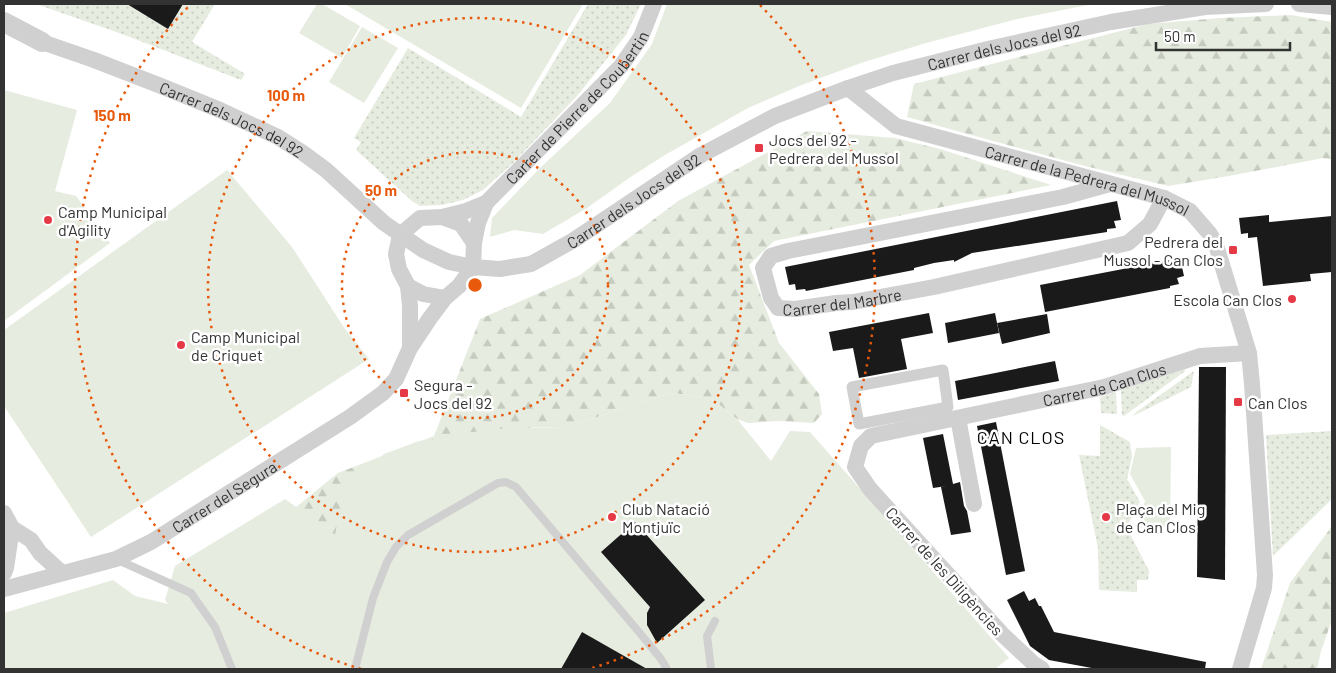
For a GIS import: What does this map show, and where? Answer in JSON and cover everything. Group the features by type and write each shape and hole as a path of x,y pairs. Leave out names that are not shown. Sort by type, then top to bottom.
{"street":[{"name":"Carrer de Pierre de Coubertin","path":"472,267 478,223 486,203 621,66 641,37 654,4"},
{"name":"Carrer dels Jocs del 92","path":"42,42 94,60 220,110 278,138 326,170 384,223 423,250 449,262 472,267 500,268 531,264 574,240 701,155 775,116 848,88 893,73 992,48 1111,22 1205,7 1266,4"},
{"path":"1298,4 1332,7"},
{"path":"4,22 42,42"},
{"path":"4,35 42,42"},
{"name":"Carrer de la Pedrera del Mussol","path":"848,88 896,126 1164,198 1190,211 1210,234 1216,245 1250,352 1265,575 1264,588 1240,669"},
{"name":"Carrer del Marbre","path":"1113,183 1063,197 788,251 771,256 763,268 771,298 778,308 795,309 853,302 934,287 1128,243 1150,224 1164,198"},
{"name":"Carrer de Pierre de Coubertin","path":"400,235 420,218 466,211 486,203"},
{"path":"442,216 461,224 474,243"},
{"name":"Carrer del Segura","path":"400,235 396,254 398,269 408,286 410,348"},
{"name":"Carrer del Segura","path":"4,589 116,559 150,542 357,412 383,393 396,379 410,348 430,318 445,298 459,286 472,267"},
{"path":"408,286 423,294 445,298"},
{"name":"Carrer de Can Clos","path":"855,467 860,446 871,436 1104,387 1200,356 1250,352"},
{"path":"944,370 948,406 859,424 852,386 944,370"},
{"path":"958,418 974,504"},
{"name":"Carrer de les Diligències","path":"855,467 870,489 1002,634 1034,664 1042,669"},
{"path":"4,514 12,528 31,540 40,553 62,573"},
{"path":"4,573 12,528"}],"lane":[{"path":"355,669 373,598 387,562 396,547 408,535 498,483 506,482 516,487 639,632 667,669"},
{"path":"116,559 191,593 215,627 232,669"},
{"path":"711,669 706,636 715,621"}],"green space":[{"path":"36,4 127,4 168,29 183,4 215,4 192,42 245,74 241,80 122,34"},
{"path":"317,4 322,4 360,26 342,58 299,33"},
{"path":"345,4 583,4 521,108"},
{"path":"588,4 641,4 626,35 577,96 513,163 483,190 463,200 442,205 420,206 412,201 356,150 361,142 354,138 408,48 521,117"},
{"path":"667,4 1093,4 1017,19 926,43 861,63 799,86 748,108 665,155 587,208 543,234 514,230 490,237 492,218 541,167 610,103 652,44"},
{"path":"1291,15 1332,22 1332,159 1323,158 1168,186 1081,165 907,117 914,84 1148,24"},
{"path":"362,27 398,48 364,103 329,82"},
{"name":"Camp Municipal d'Agility","path":"4,90 77,110 55,191 76,196 110,243 4,321"},
{"path":"807,131 895,138 940,149 1051,185 774,241 749,265 779,343 819,394 822,414 814,423 779,421 748,423 737,419 711,398 673,393 638,402 570,427 533,427 311,551 285,516 338,473 434,436 480,319 580,275 678,201"},
{"name":"Camp Municipal de Criquet","path":"227,170 292,247 345,329 369,359 91,537 4,406 4,330"},
{"path":"1185,369 1185,371 1124,416 1122,415 1121,390"},
{"path":"1194,371 1191,387 1133,416 1135,413"},
{"path":"1116,392 1117,414 1101,413 1100,397"},
{"name":"Club Natació Montjuïc","path":"673,393 711,398 737,419 771,461 790,431 810,432 1009,658 995,669 4,669 4,613 113,580 135,596 168,604 165,600 175,566 285,499 335,535 343,493 384,454 419,441 464,433 508,428 570,427 638,402"},
{"path":"1100,425 1130,442 1132,457 1127,479 1140,502 1129,522 1129,532 1149,571 1148,580 1137,580 1137,592 1099,590 1098,548 1079,455 1100,456"},
{"path":"1332,431 1332,499 1273,556 1266,435"},
{"path":"1171,447 1170,527 1136,528 1145,501 1130,474 1136,448"},
{"path":"1332,526 1332,620 1317,669 1261,669 1290,583"}],"building":[{"path":"127,4 183,4 168,29"},
{"path":"1117,201 1121,220 1114,221 1116,228 1107,229 1107,232 972,253 954,262 954,260 934,263 914,268 914,270 806,291 805,289 796,290 795,284 789,285 785,267"},
{"path":"1269,215 1269,222 1332,216 1332,272 1310,274 1311,281 1263,286 1257,237 1248,238 1248,233 1241,234 1239,218"},
{"path":"1180,258 1184,276 1177,278 1179,284 1170,286 1170,288 1045,312 1040,285"},
{"path":"929,313 933,333 901,339 907,369 859,378 853,348 833,351 829,332"},
{"path":"995,313 999,333 948,343 945,323"},
{"path":"1047,314 1050,333 1002,344 997,323"},
{"path":"1055,361 1059,381 958,400 955,381"},
{"path":"1199,367 1226,367 1225,580 1197,577"},
{"path":"996,422 1025,571 1006,575 977,426"},
{"path":"943,434 953,484 960,482 971,532 951,535 941,487 947,486 933,488 923,438"},
{"path":"635,522 705,600 657,643 647,625 647,613 650,607 601,552"},
{"path":"1024,591 1029,601 1035,598 1039,606 1041,606 1054,632 1206,662 1205,669 1097,669 1049,660 1030,646 1007,600"},
{"path":"582,632 647,669 561,669"}],"place":[{"name":"Jocs del 92 - Pedrera del Mussol","path":"759,148"},
{"name":"Camp Municipal d'Agility","path":"48,220"},
{"name":"Pedrera del Mussol - Can Clos","path":"1233,250"},
{"name":"Escola Can Clos","path":"1292,299"},
{"name":"Camp Municipal de Criquet","path":"181,345"},
{"name":"Segura - Jocs del 92","path":"404,393"},
{"name":"Can Clos","path":"1238,402"},
{"name":"Club Natació Montjuïc","path":"612,517"},
{"name":"Plaça del Mig de Can Clos","path":"1106,517"}],"district":[{"name":"CAN CLOS","path":"1021,437"}]}
